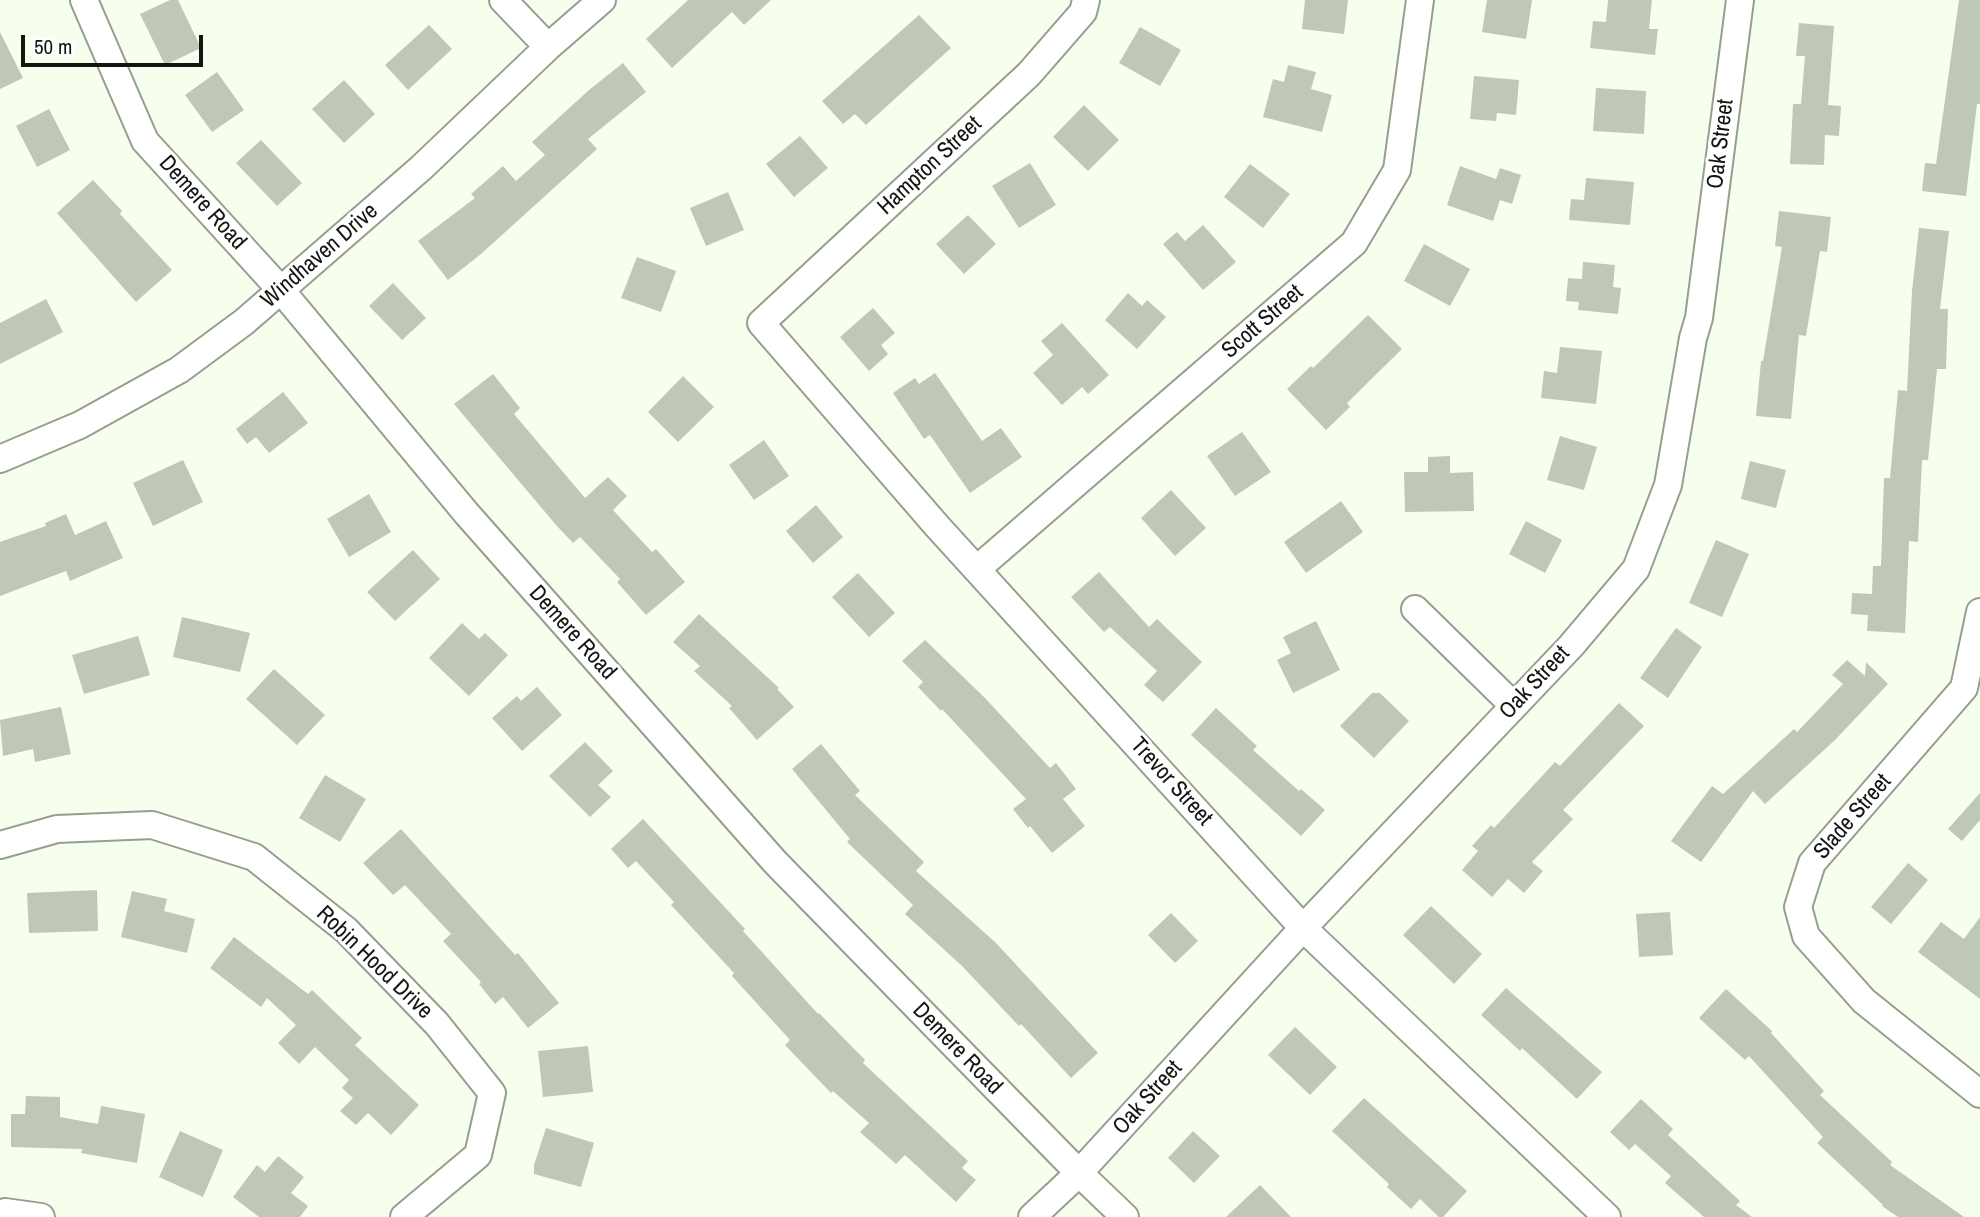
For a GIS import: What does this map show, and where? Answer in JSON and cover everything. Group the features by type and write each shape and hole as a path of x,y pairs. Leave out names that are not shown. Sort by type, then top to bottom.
{"street":[{"name":"Demere Road","path":"84,0 145,141 280,289 467,514 775,862 1125,1217"},
{"path":"503,0 548,47"},
{"name":"Windhaven Drive","path":"0,459 80,425 178,370 244,322 421,169 548,47 602,0"},
{"name":"Hampton Street","path":"761,323 1029,74 1083,12 1086,0"},
{"name":"Scott Street","path":"977,569 1354,243 1397,170 1420,0"},
{"name":"Oak Street","path":"1032,1217 1079,1173 1303,928 1571,646 1636,569 1668,485 1693,338 1699,318 1740,0"},
{"name":"Trevor Street","path":"761,323 977,569 1303,928 1607,1217"},
{"path":"1415,609 1514,706"},
{"name":"Slade Street","path":"1980,612 1964,688 1812,863 1798,907 1806,936 1864,1001 1980,1094"},
{"name":"Robin Hood Drive","path":"0,845 57,829 152,825 254,857 346,930 437,1024 492,1093 478,1155 404,1217"},
{"path":"0,1214 5,1212 41,1217"}],"building":[{"path":"170,0 178,0 201,48 165,65 140,14"},
{"path":"688,0 771,0 744,25 732,12 672,68 646,39"},
{"path":"1305,0 1348,0 1344,34 1302,29"},
{"path":"1487,0 1532,0 1526,39 1482,32"},
{"path":"1608,0 1652,0 1649,29 1658,29 1655,55 1590,48 1593,21 1606,22"},
{"path":"1959,0 1980,0 1980,104 1977,104 1966,196 1922,191 1925,163 1936,164"},
{"path":"919,15 951,48 866,125 855,114 843,124 822,101"},
{"path":"1799,23 1834,26 1828,105 1841,106 1839,136 1825,135 1824,165 1790,164 1793,104 1801,104 1805,56 1796,56"},
{"path":"429,25 452,49 408,90 385,65"},
{"path":"1140,27 1181,50 1160,86 1119,63"},
{"path":"0,32 23,78 0,89"},
{"path":"623,63 646,92 588,139 597,149 481,254 448,280 418,241 475,198 471,194 503,166 516,181 545,155 532,142"},
{"path":"1288,65 1316,72 1311,89 1332,95 1322,132 1263,117 1273,79 1284,82"},
{"path":"217,72 244,110 212,132 185,95"},
{"path":"1474,76 1519,80 1516,115 1497,113 1496,121 1470,119"},
{"path":"344,80 375,114 344,143 312,109"},
{"path":"1596,88 1646,91 1644,134 1593,131"},
{"path":"1084,105 1119,140 1088,171 1053,137"},
{"path":"49,109 70,150 37,167 16,126"},
{"path":"800,136 828,168 794,197 766,164"},
{"path":"261,140 302,183 277,206 236,163"},
{"path":"1030,163 1056,205 1019,228 992,186"},
{"path":"1250,164 1290,194 1263,228 1224,197"},
{"path":"1460,166 1496,179 1500,168 1521,175 1512,204 1500,200 1493,221 1447,205"},
{"path":"1586,178 1634,182 1630,225 1569,220 1571,199 1584,200"},
{"path":"93,180 122,211 120,214 172,270 136,302 57,213"},
{"path":"728,192 744,230 706,246 690,208"},
{"path":"1779,211 1831,217 1827,252 1820,251 1806,336 1799,335 1791,419 1756,416 1761,361 1782,247 1775,246"},
{"path":"968,215 996,244 964,274 936,244"},
{"path":"1203,225 1236,262 1203,290 1163,244 1177,232 1185,241"},
{"path":"1919,228 1949,231 1940,309 1948,309 1946,369 1937,369 1928,460 1922,460 1918,542 1909,541 1905,633 1867,631 1868,615 1851,614 1852,593 1872,594 1873,566 1881,566 1884,478 1890,478 1898,390 1907,391 1912,291"},
{"path":"1424,244 1470,269 1450,306 1404,281"},
{"path":"637,257 676,271 661,312 621,298"},
{"path":"1583,262 1615,265 1613,287 1621,288 1618,314 1578,310 1579,302 1566,301 1568,278 1582,279"},
{"path":"393,283 426,318 402,340 369,306"},
{"path":"1128,293 1142,306 1147,300 1166,317 1137,349 1105,320"},
{"path":"46,299 63,332 0,364 0,323"},
{"path":"873,308 895,333 881,345 888,354 869,371 840,337"},
{"path":"1368,315 1402,349 1347,403 1350,407 1326,430 1287,389"},
{"path":"1062,323 1109,375 1088,394 1082,387 1062,405 1033,373 1053,355 1041,341"},
{"path":"1560,347 1602,351 1596,404 1541,398 1544,371 1557,373"},
{"path":"935,373 982,441 1001,428 1022,457 970,493 930,435 924,439 893,393 915,378 919,384"},
{"path":"493,374 520,408 514,414 585,498 608,477 627,496 613,510 652,552 656,549 685,582 646,615 617,582 620,579 580,537 573,543 556,525 454,404"},
{"path":"683,376 714,407 678,442 648,412"},
{"path":"283,392 308,423 269,453 256,437 247,444 236,429"},
{"path":"1242,432 1271,472 1235,496 1207,456"},
{"path":"1560,436 1597,447 1584,490 1547,480"},
{"path":"764,440 789,476 754,500 729,465"},
{"path":"1450,456 1450,473 1473,472 1474,511 1405,512 1404,472 1428,472 1428,457"},
{"path":"183,460 203,502 153,526 133,483"},
{"path":"1750,461 1786,470 1776,508 1741,499"},
{"path":"1171,490 1206,528 1175,556 1141,518"},
{"path":"369,494 391,532 349,557 327,519"},
{"path":"1341,501 1363,532 1306,573 1284,542"},
{"path":"816,505 843,537 813,563 786,531"},
{"path":"66,514 75,535 106,521 123,558 70,581 66,571 0,596 0,542 46,526 45,523"},
{"path":"1526,521 1562,540 1545,573 1509,554"},
{"path":"1716,540 1749,554 1722,617 1689,603"},
{"path":"413,550 440,579 395,621 367,592"},
{"path":"1099,572 1149,627 1157,619 1202,662 1163,702 1144,685 1157,671 1110,627 1104,632 1071,597"},
{"path":"858,573 895,613 869,637 832,597"},
{"path":"699,614 779,688 777,689 794,707 757,740 729,708 732,706 694,671 700,666 673,642"},
{"path":"182,617 250,633 240,672 173,657"},
{"path":"1316,621 1340,670 1293,693 1277,660 1291,653 1283,637"},
{"path":"462,623 479,639 485,633 508,655 469,696 429,658"},
{"path":"1676,628 1702,647 1668,698 1640,678"},
{"path":"138,636 150,675 84,694 72,655"},
{"path":"925,640 985,698 1050,768 1056,763 1076,789 1063,799 1085,826 1052,853 1013,809 1026,799 918,687 923,682 902,661"},
{"path":"1847,660 1865,676 1866,662 1888,684 1835,740 1765,804 1753,791 1701,862 1671,841 1712,786 1723,794 1794,729 1797,732 1843,684 1832,675"},
{"path":"274,669 325,715 297,745 246,699"},
{"path":"537,687 562,715 522,751 492,718 517,696 521,701"},
{"path":"1372,693 1380,693 1409,721 1374,758 1340,726"},
{"path":"1619,703 1644,726 1563,810 1573,819 1532,862 1543,871 1524,893 1508,879 1492,897 1462,870 1478,851 1472,846 1491,825 1494,828 1555,762 1560,766"},
{"path":"61,707 71,754 35,762 33,749 3,756 0,720"},
{"path":"1216,708 1257,746 1253,750 1325,810 1301,836 1191,735"},
{"path":"585,742 613,771 598,785 611,797 590,817 549,776"},
{"path":"821,744 860,791 855,795 924,862 916,871 996,943 1098,1053 1071,1078 1021,1024 1019,1026 962,966 905,914 913,905 847,842 850,839 792,769"},
{"path":"325,775 366,799 340,842 299,818"},
{"path":"1980,793 1980,820 1962,841 1948,829"},
{"path":"643,819 745,929 743,931 818,1014 865,1060 863,1063 968,1161 962,1168 976,1180 956,1202 905,1155 896,1164 860,1132 869,1123 833,1091 831,1093 785,1045 790,1040 732,976 734,973 671,905 674,902 636,861 628,868 611,849"},
{"path":"401,829 515,955 518,953 559,1003 528,1028 503,997 495,1004 479,984 481,982 443,941 451,934 405,885 393,895 363,863"},
{"path":"1908,863 1928,880 1891,924 1871,907"},
{"path":"97,890 98,931 29,933 27,893"},
{"path":"132,891 167,899 164,911 195,919 187,953 121,937"},
{"path":"1431,906 1482,954 1454,984 1403,935"},
{"path":"1670,912 1673,955 1639,957 1636,914"},
{"path":"1171,913 1198,941 1175,963 1148,935"},
{"path":"1980,917 1980,999 1918,952 1941,922 1964,939"},
{"path":"234,937 308,994 312,990 362,1038 355,1045 419,1105 391,1135 368,1113 356,1125 340,1111 353,1098 342,1088 349,1080 315,1047 299,1064 278,1043 296,1025 267,998 261,1007 210,968"},
{"path":"1506,988 1602,1072 1577,1099 1522,1048 1520,1051 1481,1015"},
{"path":"1726,989 1772,1031 1824,1091 1820,1095 1892,1162 1890,1165 1964,1217 1898,1217 1882,1206 1817,1143 1823,1137 1749,1056 1745,1060 1699,1018"},
{"path":"1295,1027 1337,1067 1310,1095 1268,1055"},
{"path":"588,1046 593,1092 543,1097 538,1051"},
{"path":"26,1096 60,1097 60,1117 98,1124 101,1106 145,1114 137,1163 81,1153 82,1149 11,1147 11,1114 25,1114"},
{"path":"1364,1098 1467,1191 1443,1217 1439,1217 1420,1199 1411,1209 1387,1187 1389,1184 1332,1131"},
{"path":"1641,1099 1673,1129 1668,1135 1740,1201 1736,1205 1752,1217 1704,1217 1665,1183 1671,1176 1635,1144 1629,1150 1610,1132"},
{"path":"546,1128 594,1143 581,1187 534,1174 534,1165"},
{"path":"180,1131 223,1150 203,1197 159,1177"},
{"path":"1193,1131 1220,1156 1194,1183 1168,1158"},
{"path":"278,1156 304,1177 291,1193 308,1206 300,1217 259,1217 233,1197 257,1165 265,1172"},
{"path":"1260,1185 1291,1217 1226,1217"}]}
